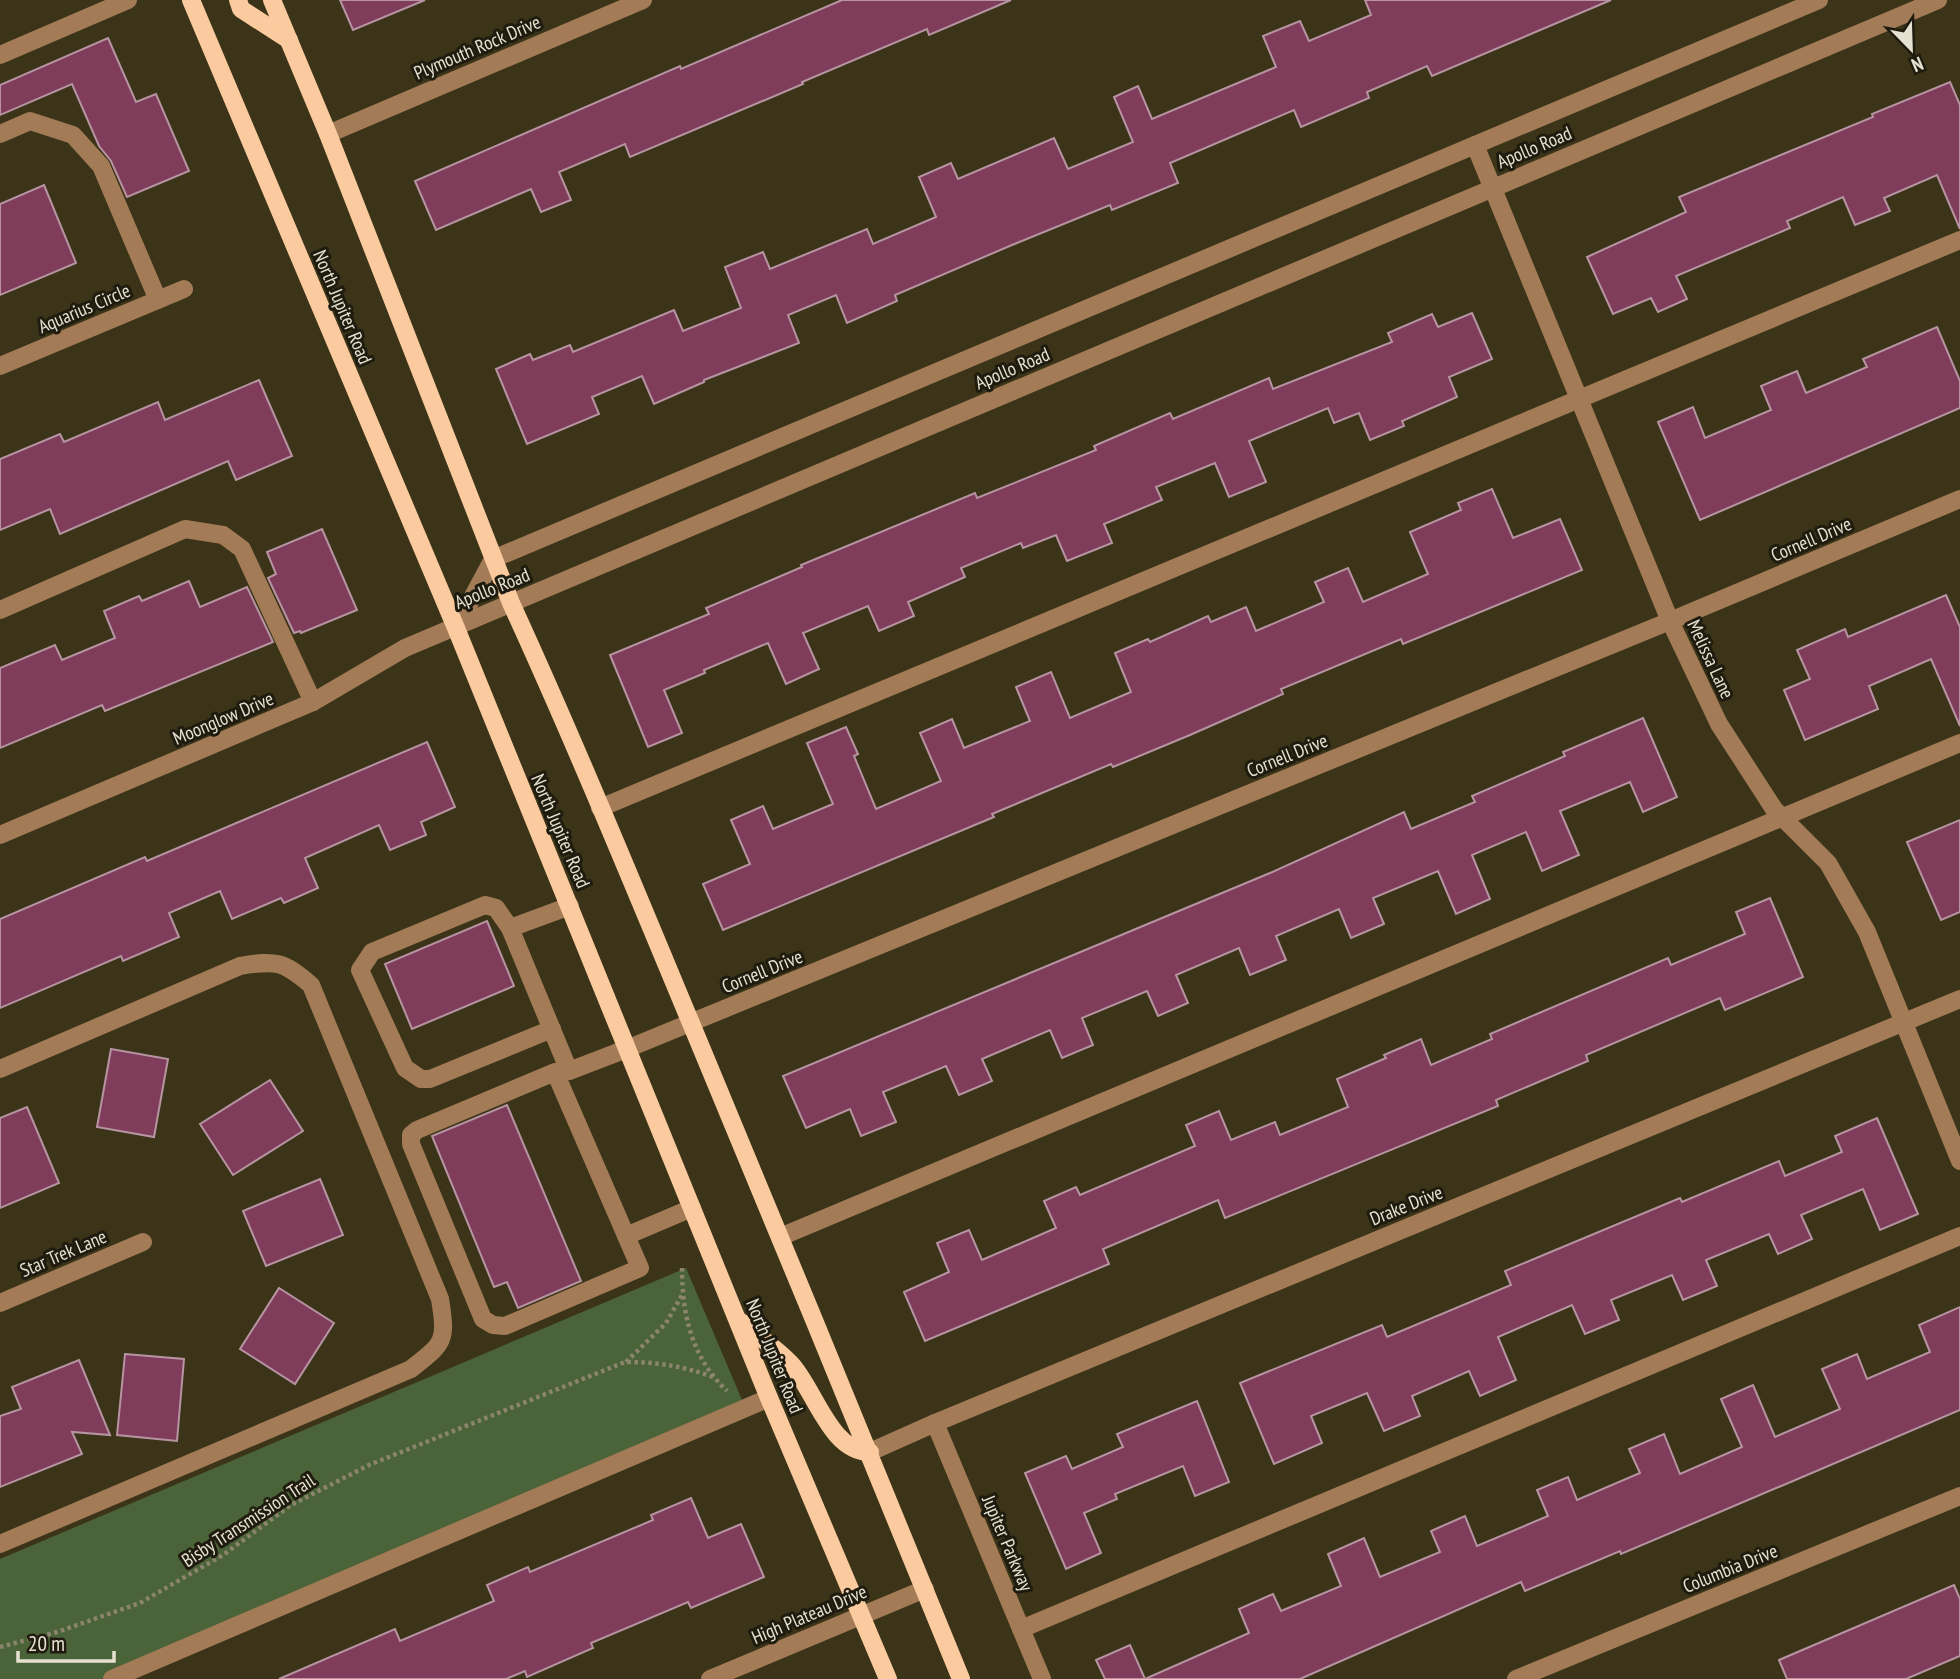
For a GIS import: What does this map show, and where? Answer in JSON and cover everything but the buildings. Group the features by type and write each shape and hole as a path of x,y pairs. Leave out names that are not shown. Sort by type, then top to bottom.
{"main road":[{"name":"North Jupiter Road","path":"191,0 456,628 629,1048 769,1398 888,1679"},
{"path":"238,0 242,9 289,40"},
{"path":"272,0 328,134 511,603 600,808 870,1452 961,1679"},
{"path":"738,1320 792,1364 839,1439 857,1452 870,1452"}],"street":[{"path":"0,55 128,0"},
{"name":"Plymouth Rock Drive","path":"328,134 643,0"},
{"name":"Apollo Road","path":"456,628 493,558 1819,0"},
{"name":"Apollo Road","path":"456,628 1938,0"},
{"path":"0,134 30,121 73,135 101,166 158,300"},
{"name":"Melissa Lane","path":"1475,145 1670,621 1718,724 1774,808 1828,863 1867,932 1960,1161"},
{"path":"600,808 1960,240"},
{"name":"Aquarius Circle","path":"0,366 184,289"},
{"name":"Cornell Drive","path":"626,1236 639,1268 505,1326 493,1325 483,1319 411,1144 411,1135 417,1130 562,1071 629,1048 1670,621 1960,499"},
{"path":"0,610 185,529 223,535 242,549 313,702"},
{"name":"Moonglow Drive","path":"0,835 313,702 405,648 456,628"},
{"path":"780,1237 1960,743"},
{"path":"552,1029 430,1079 421,1079 405,1068 360,970 372,952 485,905 496,908 510,928 552,1029 562,1071 626,1236 692,1208"},
{"path":"510,928 570,906"},
{"path":"0,1069 240,965 269,961 294,970 311,985 440,1299 445,1327 438,1348 411,1369 0,1544"},
{"name":"Drake Drive","path":"870,1452 1960,999"},
{"path":"1021,1629 1960,1236"},
{"name":"Star Trek Lane","path":"0,1303 143,1242"},
{"path":"112,1679 769,1398"},
{"name":"Jupiter Parkway","path":"935,1423 1042,1679"},
{"name":"Columbia Drive","path":"1516,1679 1960,1496"},
{"name":"High Plateau Drive","path":"710,1679 925,1589"}],"path":[{"name":"Bisby Transmission Trail","path":"682,1268 682,1294 696,1349 713,1377 735,1398 741,1410"},
{"name":"Bisby Transmission Trail","path":"0,1647 57,1632 140,1603 223,1555 291,1505 330,1483 625,1362 666,1323 682,1294"},
{"name":"Bisby Transmission Trail","path":"625,1362 655,1362 686,1367 713,1377"}],"green space":[{"path":"686,1268 745,1407 105,1679 0,1679 0,1559"}]}
